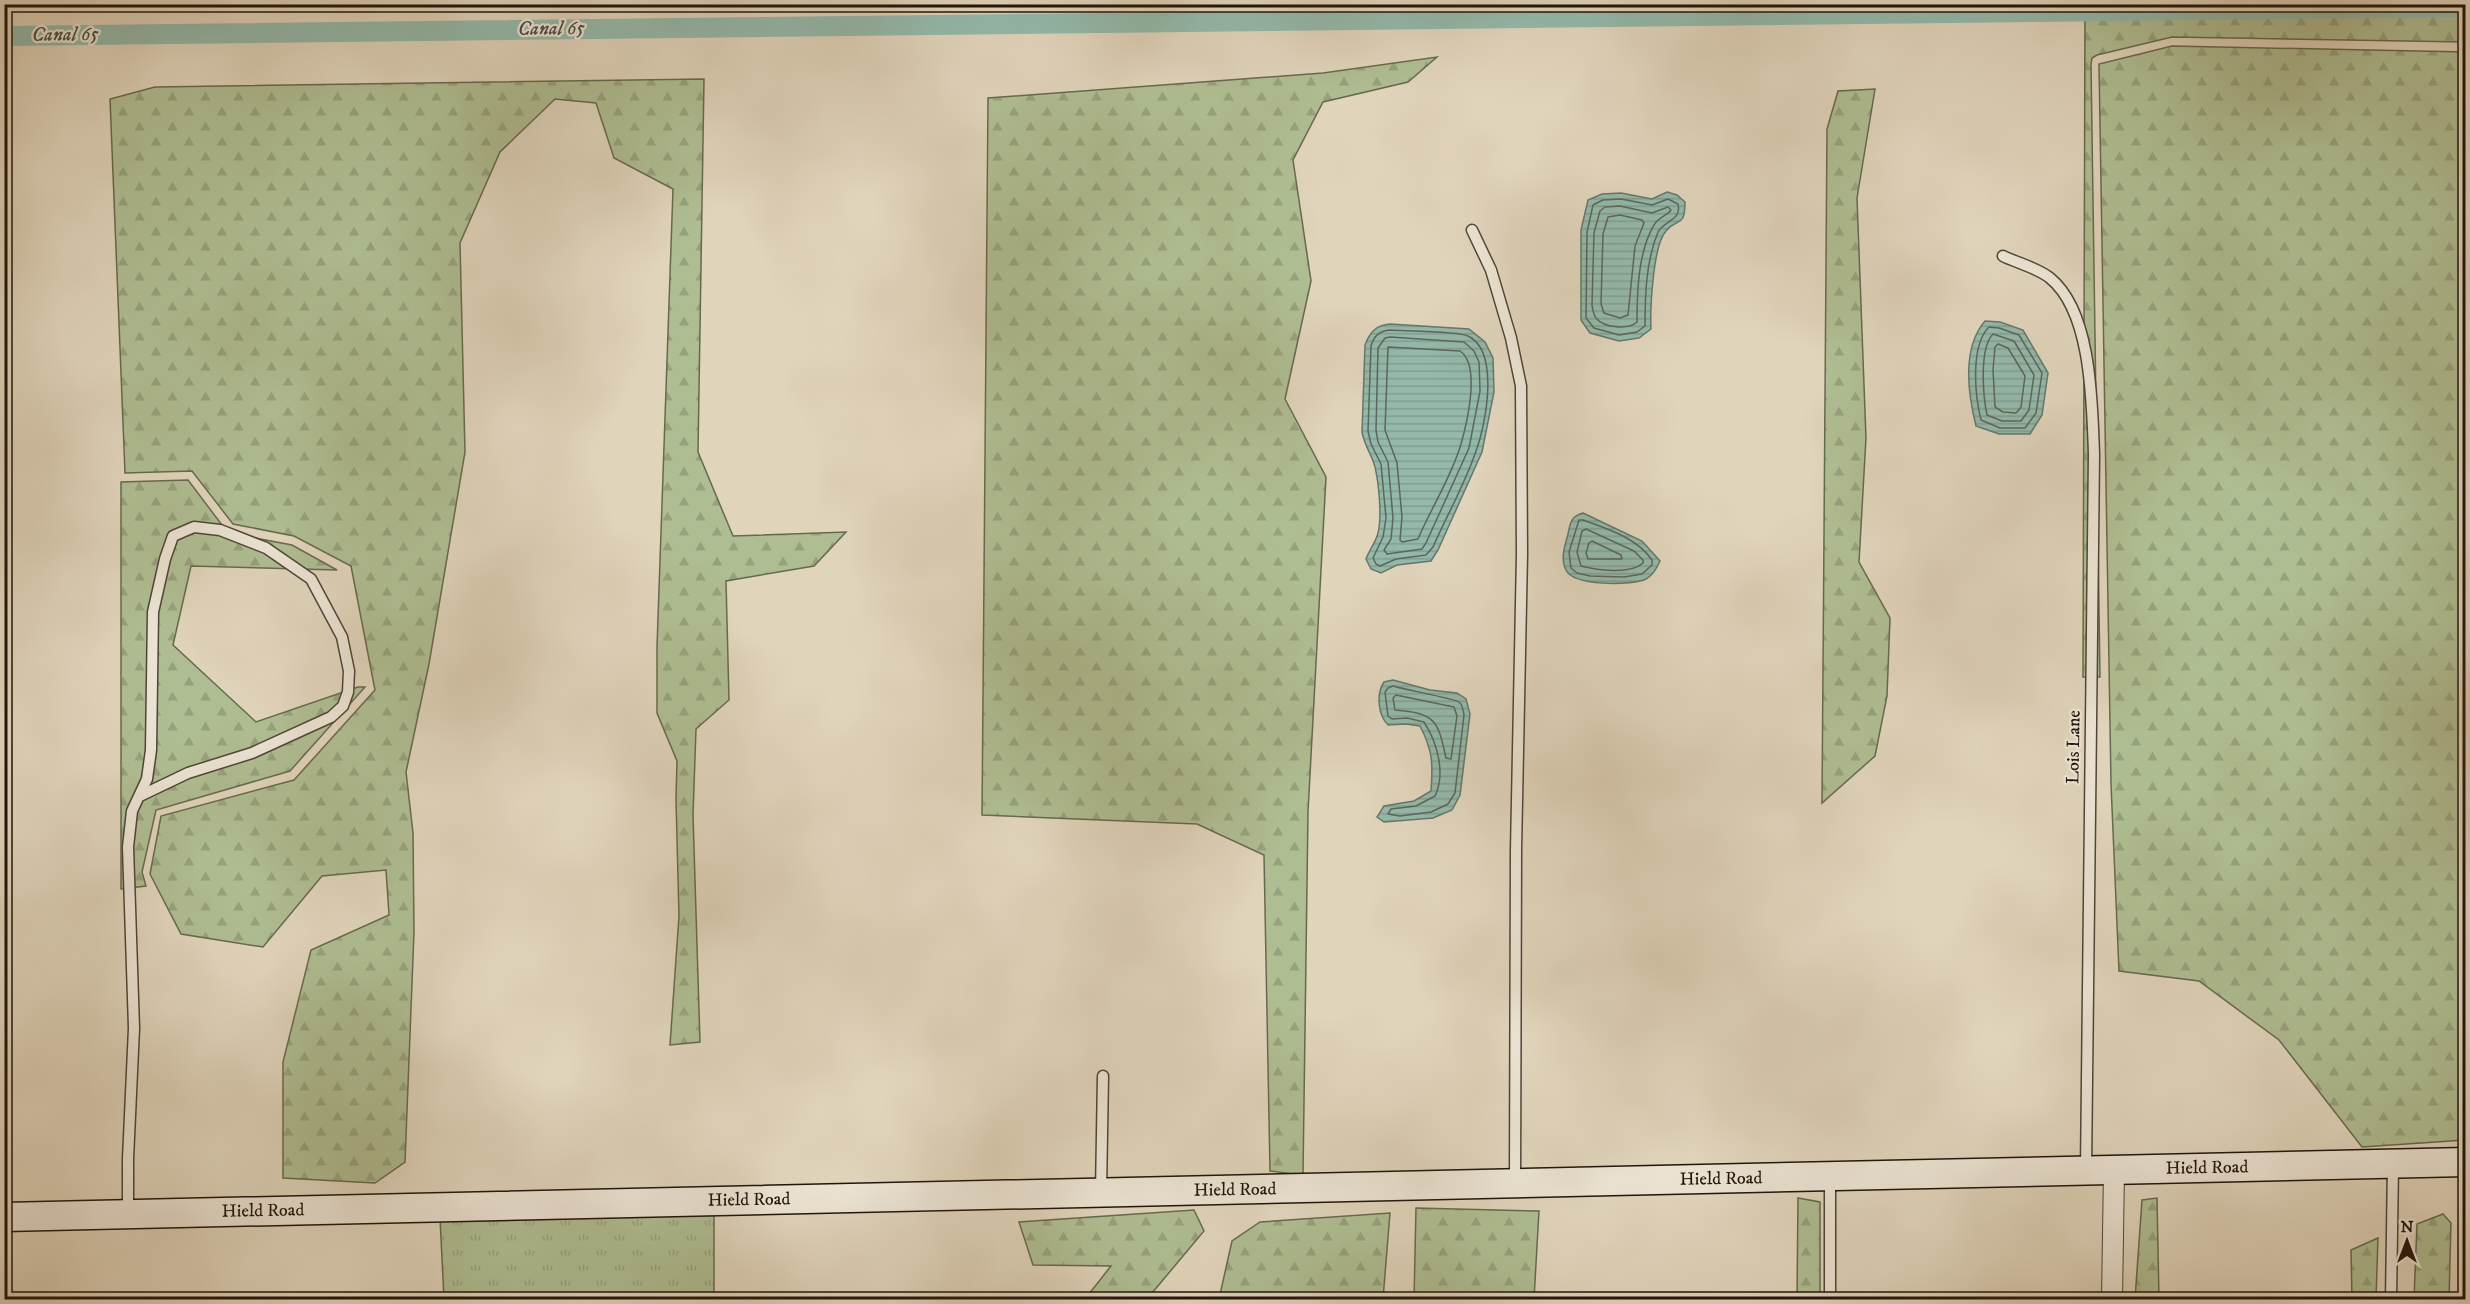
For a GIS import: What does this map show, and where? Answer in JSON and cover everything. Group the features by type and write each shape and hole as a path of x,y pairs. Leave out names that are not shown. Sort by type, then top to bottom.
{"street":[{"name":"Hield Road","path":"4,1217 2466,1162"},
{"path":"2112,1299 2114,1170"}],"lane":[{"path":"1472,230 1491,270 1511,338 1521,387 1522,554 1516,850 1515,1183"},
{"name":"Lois Lane","path":"2003,256 2049,277 2069,299 2086,353 2092,399 2094,454 2086,1170"},
{"path":"128,1214 134,1028 128,847 132,811 147,779 151,750 153,612 173,536 194,527 220,530 266,548 311,579 342,637 350,671 348,692 343,706 331,717 252,753 188,773 140,796"},
{"path":"1101,1192 1103,1076"},
{"path":"2391,1299 2393,1164"},
{"path":"1830,1176 1830,1299"}],"green space":[{"path":"2085,5 2465,5 2465,42 2172,37 2092,58 2100,677 2083,677"},
{"path":"2172,46 2465,52 2465,1140 2362,1147 2279,1040 2199,981 2119,971 2111,784 2099,64"},
{"path":"1437,57 1408,82 1323,102 1293,160 1311,281 1285,399 1326,477 1308,812 1303,1175 1270,1171 1264,855 1197,824 982,815 988,98 1323,73"},
{"path":"704,79 698,452 733,536 846,532 814,566 726,581 729,700 696,729 693,815 700,1042 670,1045 679,916 677,761 657,713 657,647 673,189 614,158 596,103 555,99 500,152 460,243 465,452 429,664 406,772 413,833 414,932 405,1162 375,1183 283,1178 283,1062 311,950 389,915 386,870 322,876 263,947 181,934 150,874 161,816 294,780 375,690 351,566 294,536 233,524 192,471 125,473 110,99 155,87"},
{"path":"1875,89 1857,198 1866,438 1859,562 1890,618 1887,696 1875,756 1822,803 1827,129 1838,91"},
{"path":"188,480 228,533 292,545 337,570 191,566 173,645 256,722 358,687 365,687 290,771 156,810 142,872 146,886 121,889 121,482"},
{"path":"1798,1198 1820,1202 1820,1299 1797,1299"},
{"path":"2157,1198 2159,1299 2135,1299 2142,1200"},
{"path":"1416,1208 1539,1211 1534,1299 1414,1299"},
{"path":"1194,1210 1204,1231 1152,1293 1152,1299 1085,1299 1111,1266 1033,1265 1019,1222"},
{"path":"714,1212 714,1299 444,1299 440,1218"},
{"path":"1390,1213 1383,1299 1219,1299 1232,1241 1260,1222"},
{"path":"2443,1214 2451,1223 2449,1299 2414,1299 2417,1224"},
{"path":"2378,1238 2376,1299 2352,1299 2351,1250"}],"water":[{"path":"1667,192 1677,195 1685,202 1685,210 1682,219 1666,231 1658,249 1652,293 1651,329 1639,338 1619,341 1590,333 1581,320 1581,230 1588,200 1602,194 1621,193 1652,199"},
{"path":"1985,321 2000,322 2023,330 2048,373 2042,415 2030,434 1999,434 1976,426 1969,386 1970,358 1973,344"},
{"path":"1390,324 1469,329 1485,342 1493,358 1494,392 1482,452 1438,550 1431,561 1397,565 1381,573 1371,569 1366,559 1378,533 1380,510 1375,467 1362,432 1365,345 1374,330"},
{"path":"1583,513 1642,541 1660,561 1653,573 1646,579 1629,583 1591,582 1571,575 1564,566 1564,547 1572,520"},
{"path":"1393,680 1430,690 1457,693 1466,699 1470,714 1460,795 1452,810 1433,818 1384,822 1377,817 1384,806 1414,801 1431,791 1431,758 1420,726 1388,725 1382,716 1379,698 1381,687 1384,682"}],"waterway":[{"name":"Canal 65","path":"4,36 2466,7"}]}
